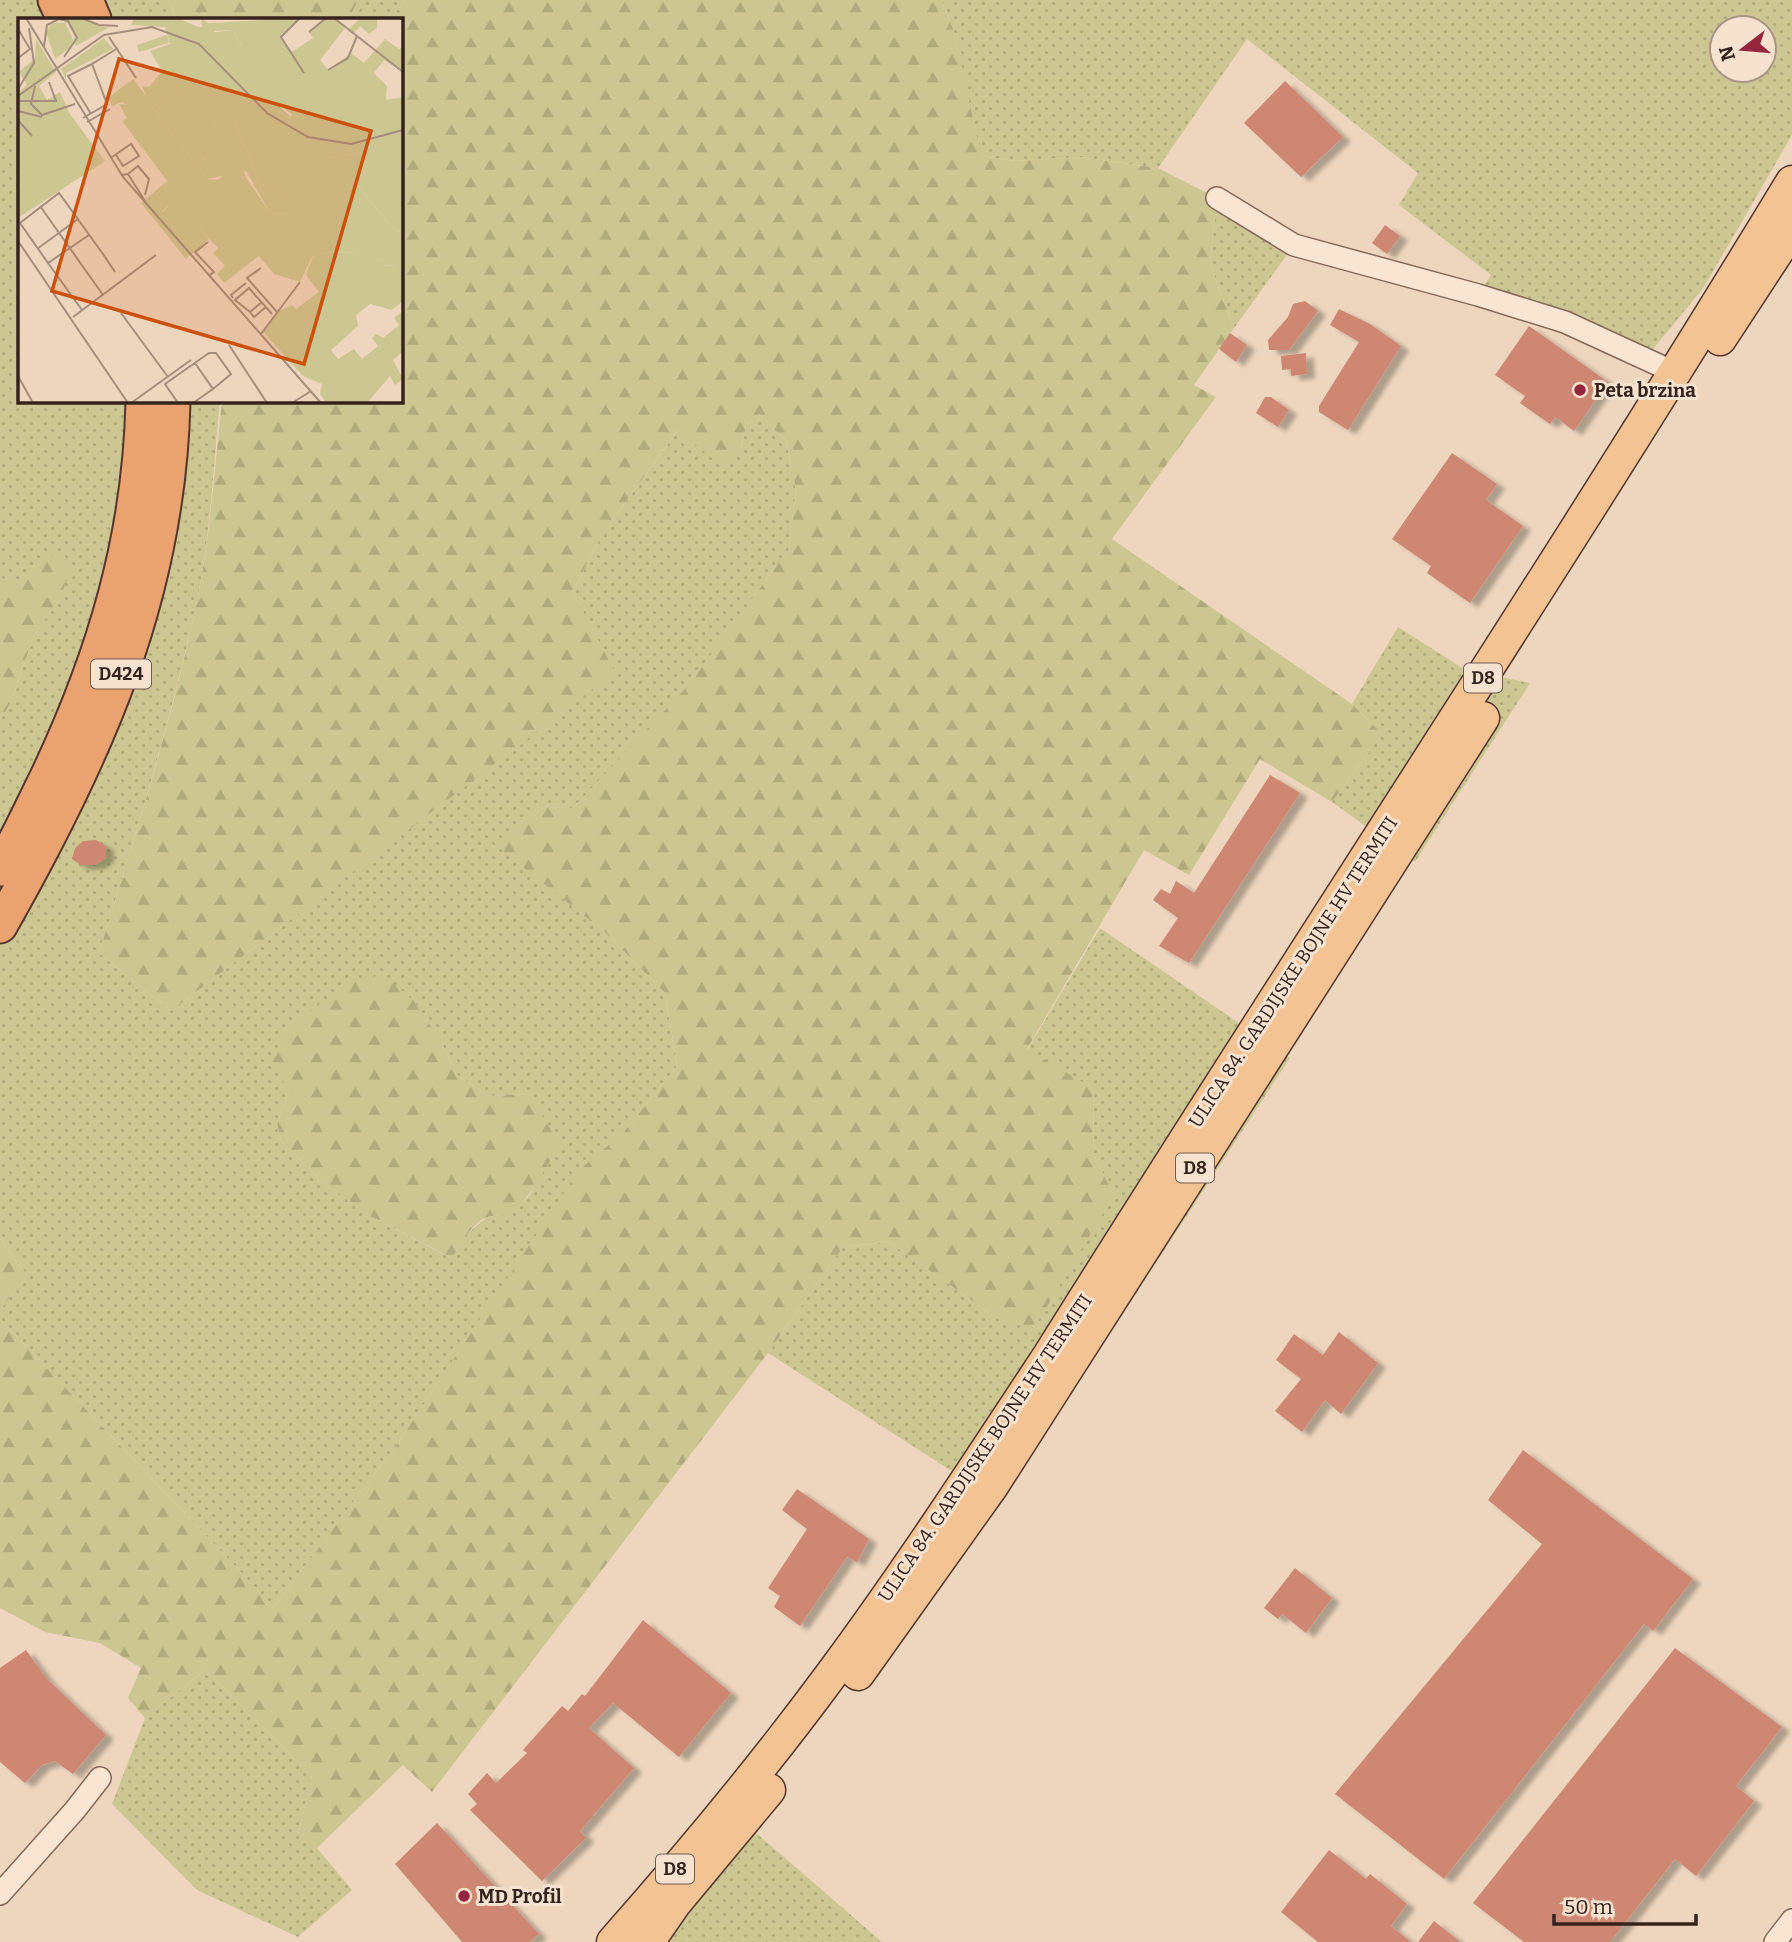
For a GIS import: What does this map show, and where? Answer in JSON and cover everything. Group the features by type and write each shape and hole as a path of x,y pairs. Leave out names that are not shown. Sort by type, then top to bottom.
{"highway":[{"path":"55,0 64,18"},
{"path":"86,0 94,18"},
{"name":"D424","path":"0,869 13,848 90,679 115,597 132,525 142,451 143,402"},
{"name":"D424","path":"0,926 80,775 120,678 147,596 158,541 172,436 173,402"}],"main road":[{"name":"ULICA 84. GARDIJSKE BOJNE HV TERMITI","path":"613,1942 739,1793 806,1708 890,1593 962,1486 1050,1354 1676,373 1792,181"},
{"name":"ULICA 84. GARDIJSKE BOJNE HV TERMITI","path":"648,1942 675,1903 751,1812 848,1688 992,1486 1447,775 1792,229"}],"street":[{"path":"1217,198 1294,245 1478,295 1565,322 1676,373"},
{"path":"0,1894 100,1778"},
{"path":"1775,1942 1792,1920"}],"green space":[{"path":"0,0 169,0 176,18 18,18 18,402 220,402 208,533 195,611 138,826 99,953 171,1011 614,672 573,592 601,536 679,429 741,449 746,425 759,414 786,441 796,489 789,549 684,691 573,808 539,807 495,844 606,933 665,993 677,1066 624,1132 579,1171 398,1443 274,1607 0,1319 0,1310 27,1275 0,1239 0,721 11,702 34,635 60,598 36,566 22,583 0,578","holes":["442,1044 456,1074 488,1096 529,1094 541,1174 530,1195 510,1214 487,1217 468,1233 451,1258 370,1216 319,1179 281,1141 277,1123 289,1093"]},
{"path":"169,0 358,0 349,18 176,18"},
{"path":"358,0 405,0 392,18 349,18"},
{"path":"405,0 941,0 954,31 981,156 1016,161 1081,157 1158,168 1217,198 1210,264 1234,328 1194,385 1216,397 1112,539 1352,704 1382,734 1332,802 1260,759 1189,875 1144,850 1027,1049 1094,1089 1093,1154 1114,1195 1034,1328 1001,1321 889,1242 843,1247 768,1353 432,1792 403,1765 317,1848 298,1835 312,1776 205,1670 145,1718 128,1698 141,1668 100,1643 45,1632 0,1608 0,1319 274,1607 398,1443 579,1170 624,1132 677,1066 665,993 606,933 494,844 539,807 573,808 684,690 789,549 796,489 786,441 759,414 746,425 741,449 720,465 678,430 601,536 573,592 615,672 171,1011 99,953 163,740 195,611 208,533 222,402 402,402 402,18 392,18"},
{"path":"941,0 1792,0 1792,135 1704,287 1649,354 1478,295 1491,275 1399,205 1418,173 1247,39 1158,168 1081,157 1016,161 980,156 954,31"},
{"path":"1217,198 1294,245 1234,328 1210,264"},
{"path":"56,553 70,572 60,598 34,635 11,702 0,721 0,578 22,582 36,566"},
{"path":"1398,627 1464,669 1530,683 1415,862 1332,802 1382,734 1352,704"},
{"path":"1100,928 1290,1058 1114,1327 978,1488 768,1353 843,1247 889,1242 1001,1321 1114,1195 1093,1154 1094,1089 1027,1050"},
{"path":"384,974 415,1002 442,1044 456,1074 488,1096 529,1094 560,1145 520,1205 510,1214 481,1220 452,1258 370,1216 319,1179 281,1141 277,1123 289,1093 271,1060 286,1030 347,983"},
{"path":"0,1239 27,1275 0,1310"},
{"path":"205,1670 312,1776 298,1834 317,1848 352,1890 298,1937 197,1890 112,1804 145,1718"},
{"path":"754,1831 882,1942 665,1942 672,1927"}],"building":[{"path":"1285,81 1343,137 1301,177 1244,123"},
{"path":"1385,225 1400,236 1387,254 1372,243"},
{"path":"1305,301 1318,311 1289,350 1269,350 1268,340 1288,317 1293,304"},
{"path":"1339,309 1370,324 1401,346 1348,430 1319,412 1319,406 1359,342 1330,325"},
{"path":"1529,326 1608,382 1574,431 1555,417 1550,424 1520,403 1525,396 1495,375"},
{"path":"1230,333 1247,345 1236,362 1219,349"},
{"path":"1306,353 1307,374 1291,376 1291,369 1282,370 1281,356"},
{"path":"1265,397 1271,397 1289,410 1278,427 1256,413"},
{"path":"1452,453 1497,484 1486,500 1523,526 1470,603 1427,573 1431,566 1392,539"},
{"path":"1270,775 1300,793 1189,963 1159,946 1178,918 1153,900 1161,889 1170,894 1176,881 1194,893"},
{"path":"96,840 106,846 106,858 95,865 81,865 72,859 75,848 83,841"},
{"path":"1339,1332 1378,1363 1341,1414 1325,1400 1302,1432 1275,1411 1301,1379 1276,1360 1294,1334 1323,1355"},
{"path":"1523,1450 1693,1579 1653,1631 1644,1624 1444,1879 1335,1794 1542,1544 1488,1500"},
{"path":"797,1489 869,1539 857,1562 847,1557 800,1626 774,1607 780,1596 768,1588 807,1529 782,1510"},
{"path":"1295,1568 1332,1598 1306,1633 1282,1614 1278,1619 1264,1608"},
{"path":"643,1620 731,1693 679,1757 613,1703 589,1728 634,1768 580,1831 586,1838 542,1881 470,1810 477,1804 468,1794 487,1773 496,1783 527,1753 523,1750 562,1706 568,1711 582,1694 585,1696"},
{"path":"1675,1648 1782,1727 1736,1786 1754,1801 1696,1876 1675,1859 1610,1942 1524,1942 1473,1903"},
{"path":"26,1650 47,1679 106,1735 73,1774 55,1761 42,1765 25,1783 0,1762 0,1668"},
{"path":"437,1823 539,1934 530,1942 462,1942 395,1864"},
{"path":"1329,1850 1366,1879 1370,1874 1407,1904 1391,1926 1411,1942 1318,1942 1281,1912"},
{"path":"1434,1921 1460,1942 1418,1942"}],"place":[{"name":"Peta brzina","path":"1580,390"},
{"name":"MD Profil","path":"464,1896"}]}
